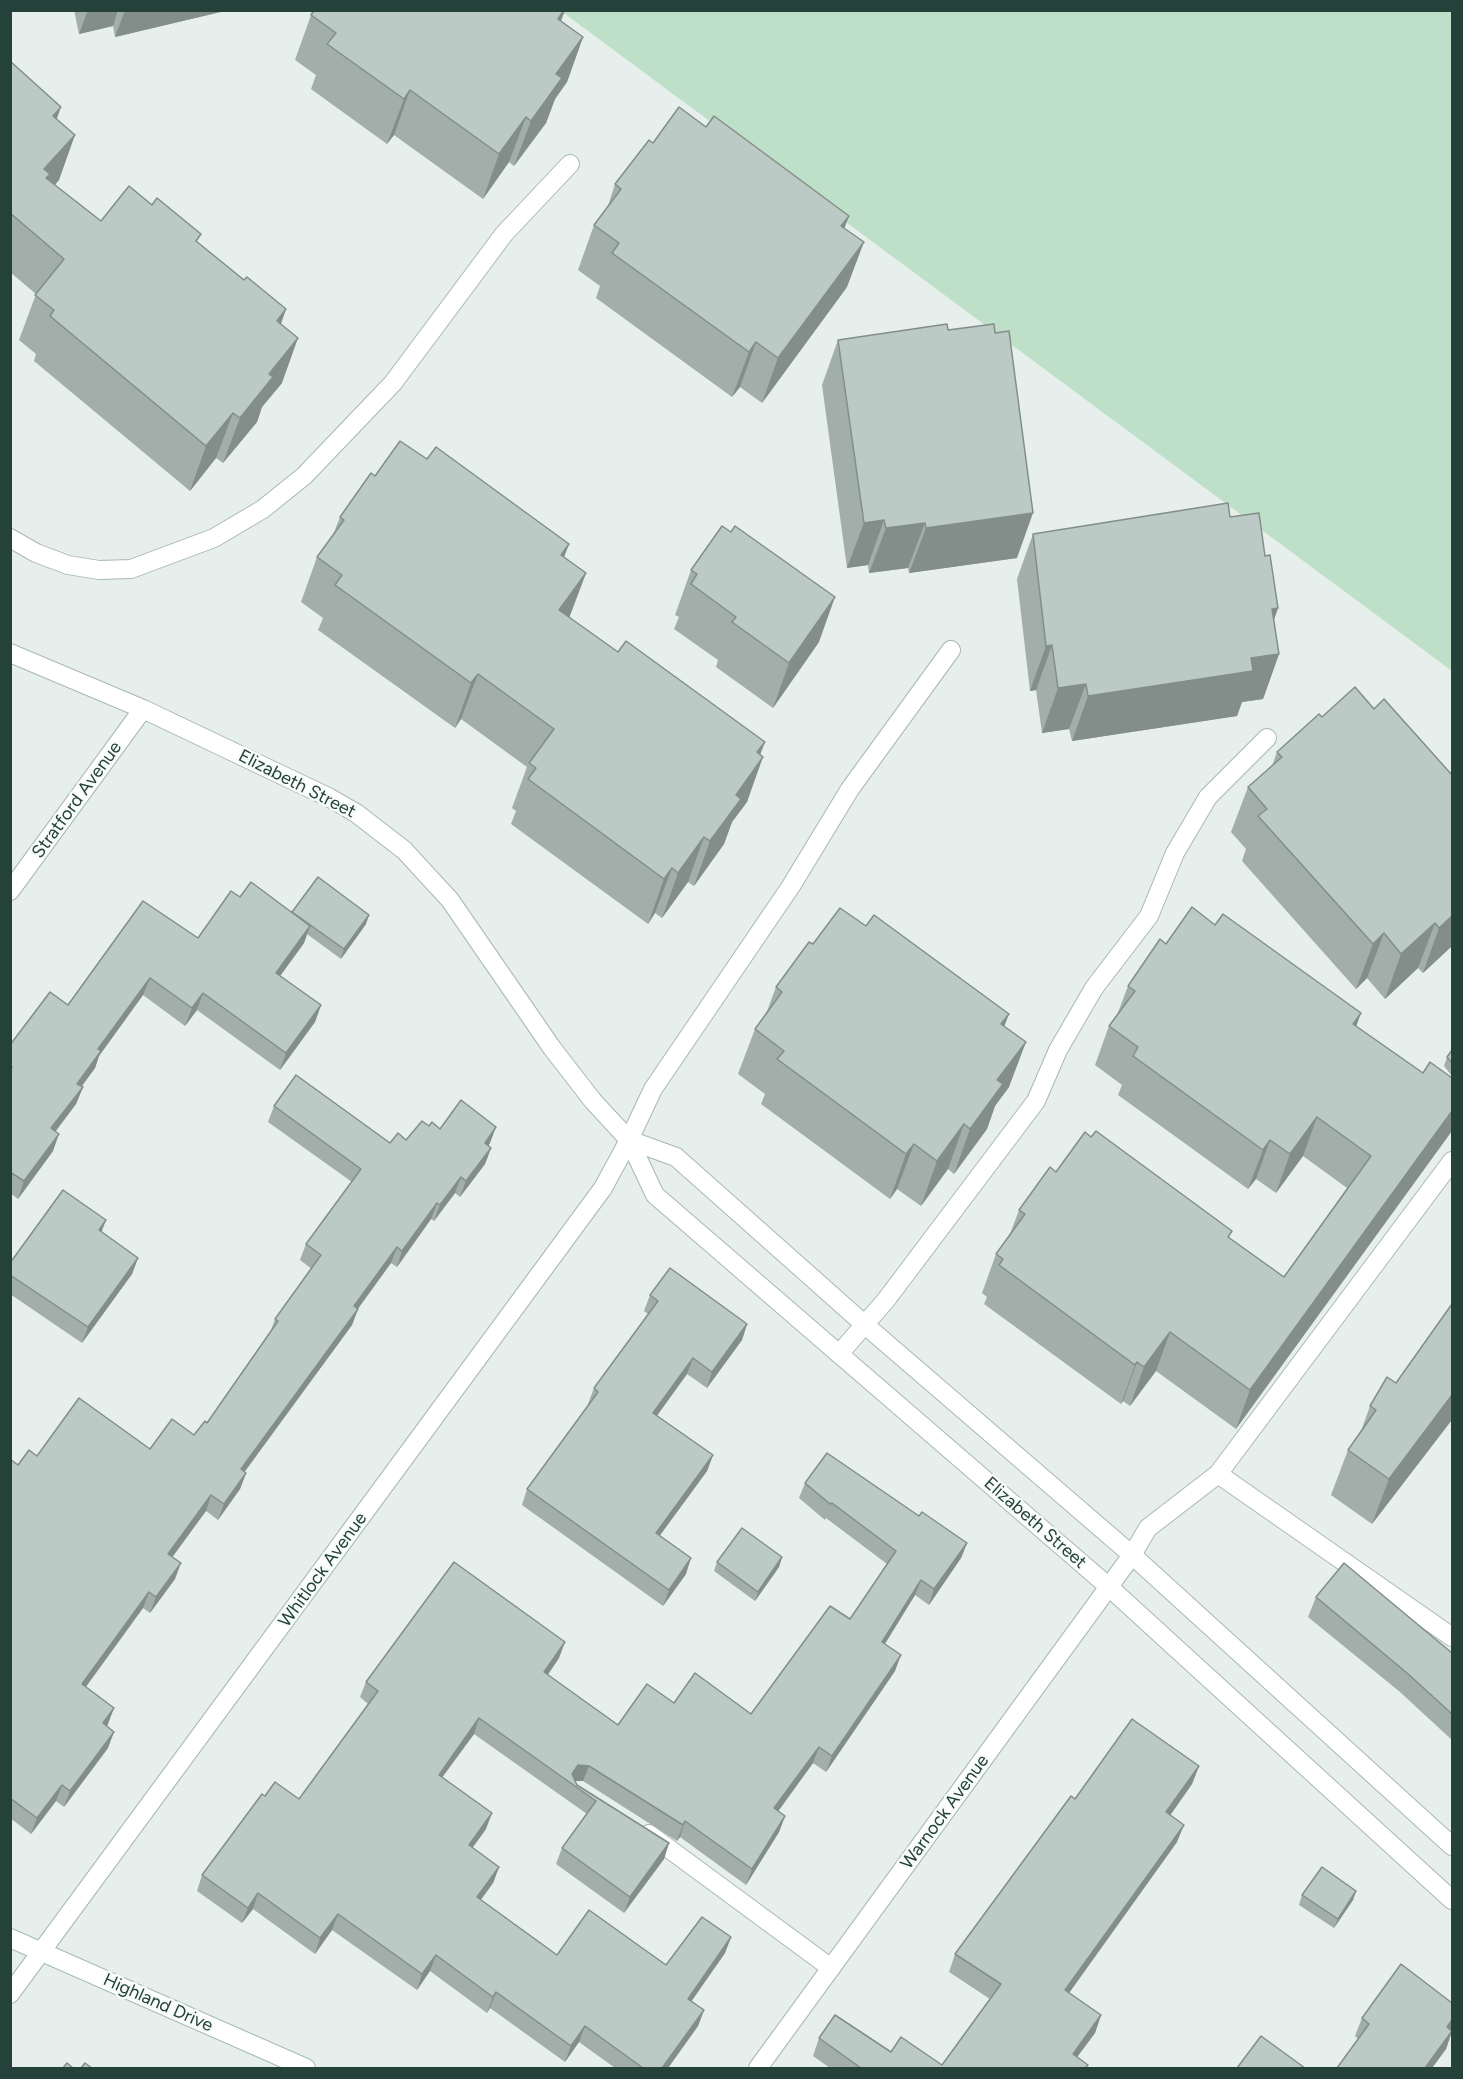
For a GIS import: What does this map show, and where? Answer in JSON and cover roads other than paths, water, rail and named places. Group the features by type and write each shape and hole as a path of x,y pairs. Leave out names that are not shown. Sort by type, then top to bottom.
{"street":[{"path":"10,538 68,565 99,570 131,569 214,538 263,509 304,476 393,383 504,234 570,164"},
{"name":"Whitlock Avenue","path":"10,1994 596,1198 629,1140 653,1089 791,886 850,789 951,650"},
{"name":"Elizabeth Street","path":"10,653 143,709 330,798 364,819 404,850 450,900 552,1048 593,1101 629,1140 655,1195 1109,1587 1452,1900"},
{"name":"Stratford Avenue","path":"10,891 143,709"},
{"path":"839,1354 1036,1101 1058,1050 1094,988 1149,916 1175,853 1208,797 1267,738"},
{"name":"Elizabeth Street","path":"629,1140 676,1156 864,1324 1132,1555 1452,1846"},
{"name":"Warnock Avenue","path":"758,2068 1109,1587 1132,1555 1148,1527 1218,1474 1452,1161"},
{"path":"1218,1474 1452,1637"},
{"path":"631,1823 831,1968"},
{"name":"Highland Drive","path":"10,1938 306,2068"}]}
